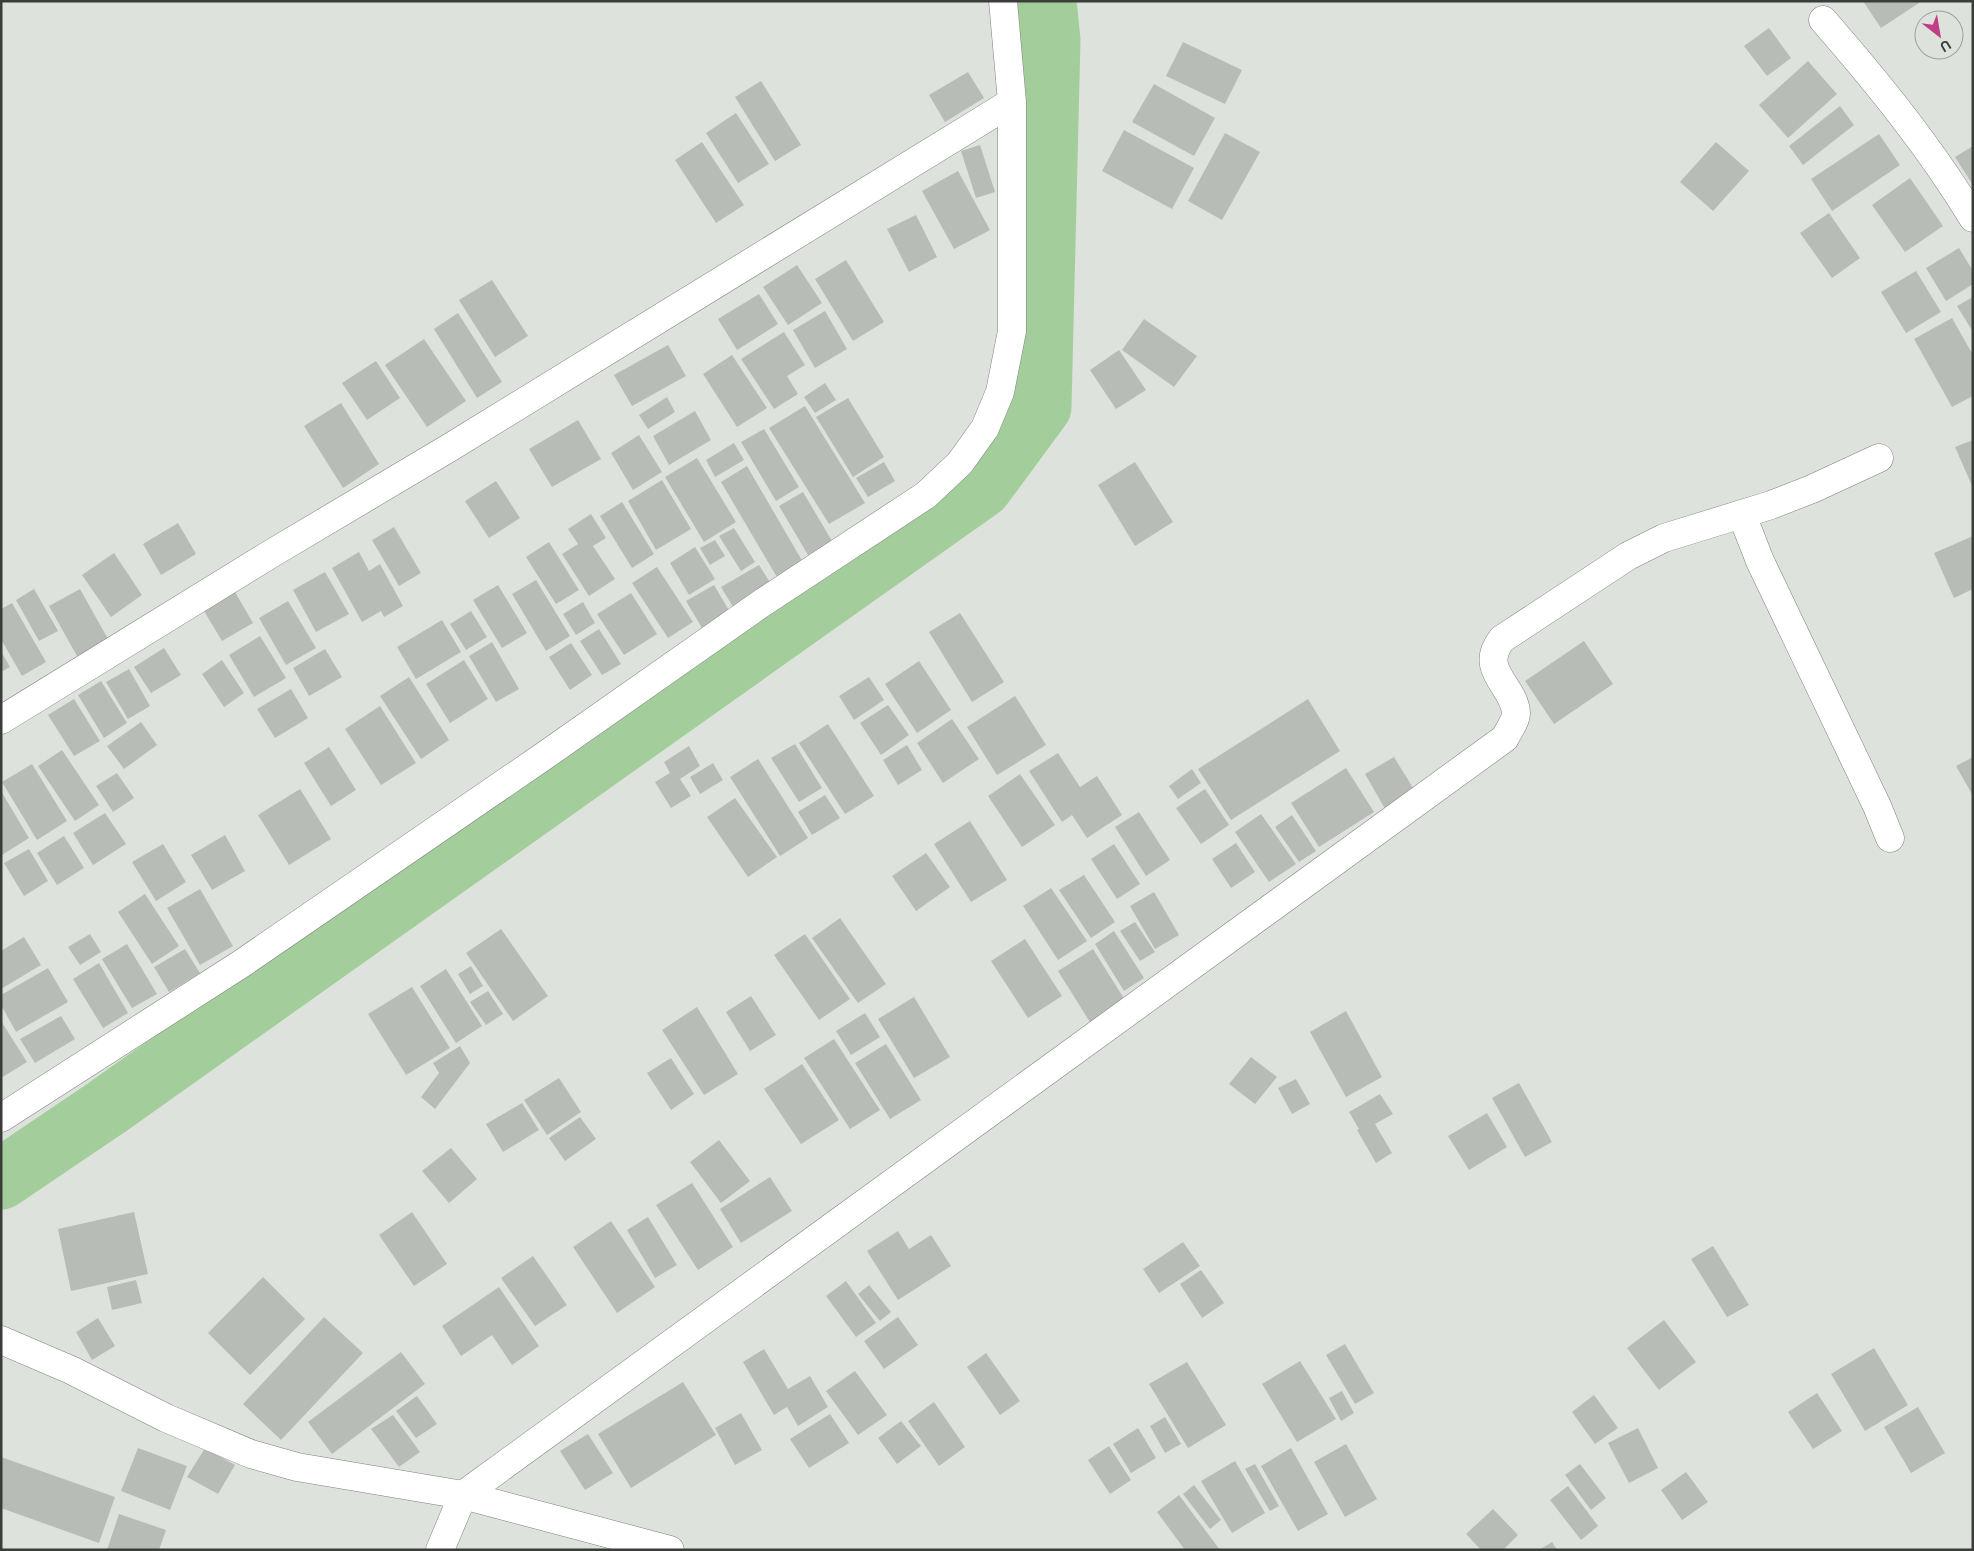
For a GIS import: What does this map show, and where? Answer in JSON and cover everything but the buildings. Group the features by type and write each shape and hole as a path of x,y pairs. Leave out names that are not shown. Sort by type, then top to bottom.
{"street":[{"path":"1,1118 250,959 552,751 762,603 926,495 960,463 985,428 1000,392 1012,331 1012,102 1003,1"},
{"path":"1823,20 1877,82 1955,189 1973,218"},
{"path":"1,720 269,555 449,448 1012,102"},
{"path":"440,1550 463,1495 1505,738 1516,715 1514,700 1499,679 1494,660 1494,648 1502,638 1628,556 1664,538 1742,515 1812,489 1879,458"},
{"path":"1742,515 1760,561 1877,806 1890,838"},
{"path":"1,1340 71,1370 166,1418 251,1454 297,1467 463,1495 670,1550"}],"waterway":[{"path":"1,1179 106,1108 982,487 1041,407 1050,40 1046,1"}]}
